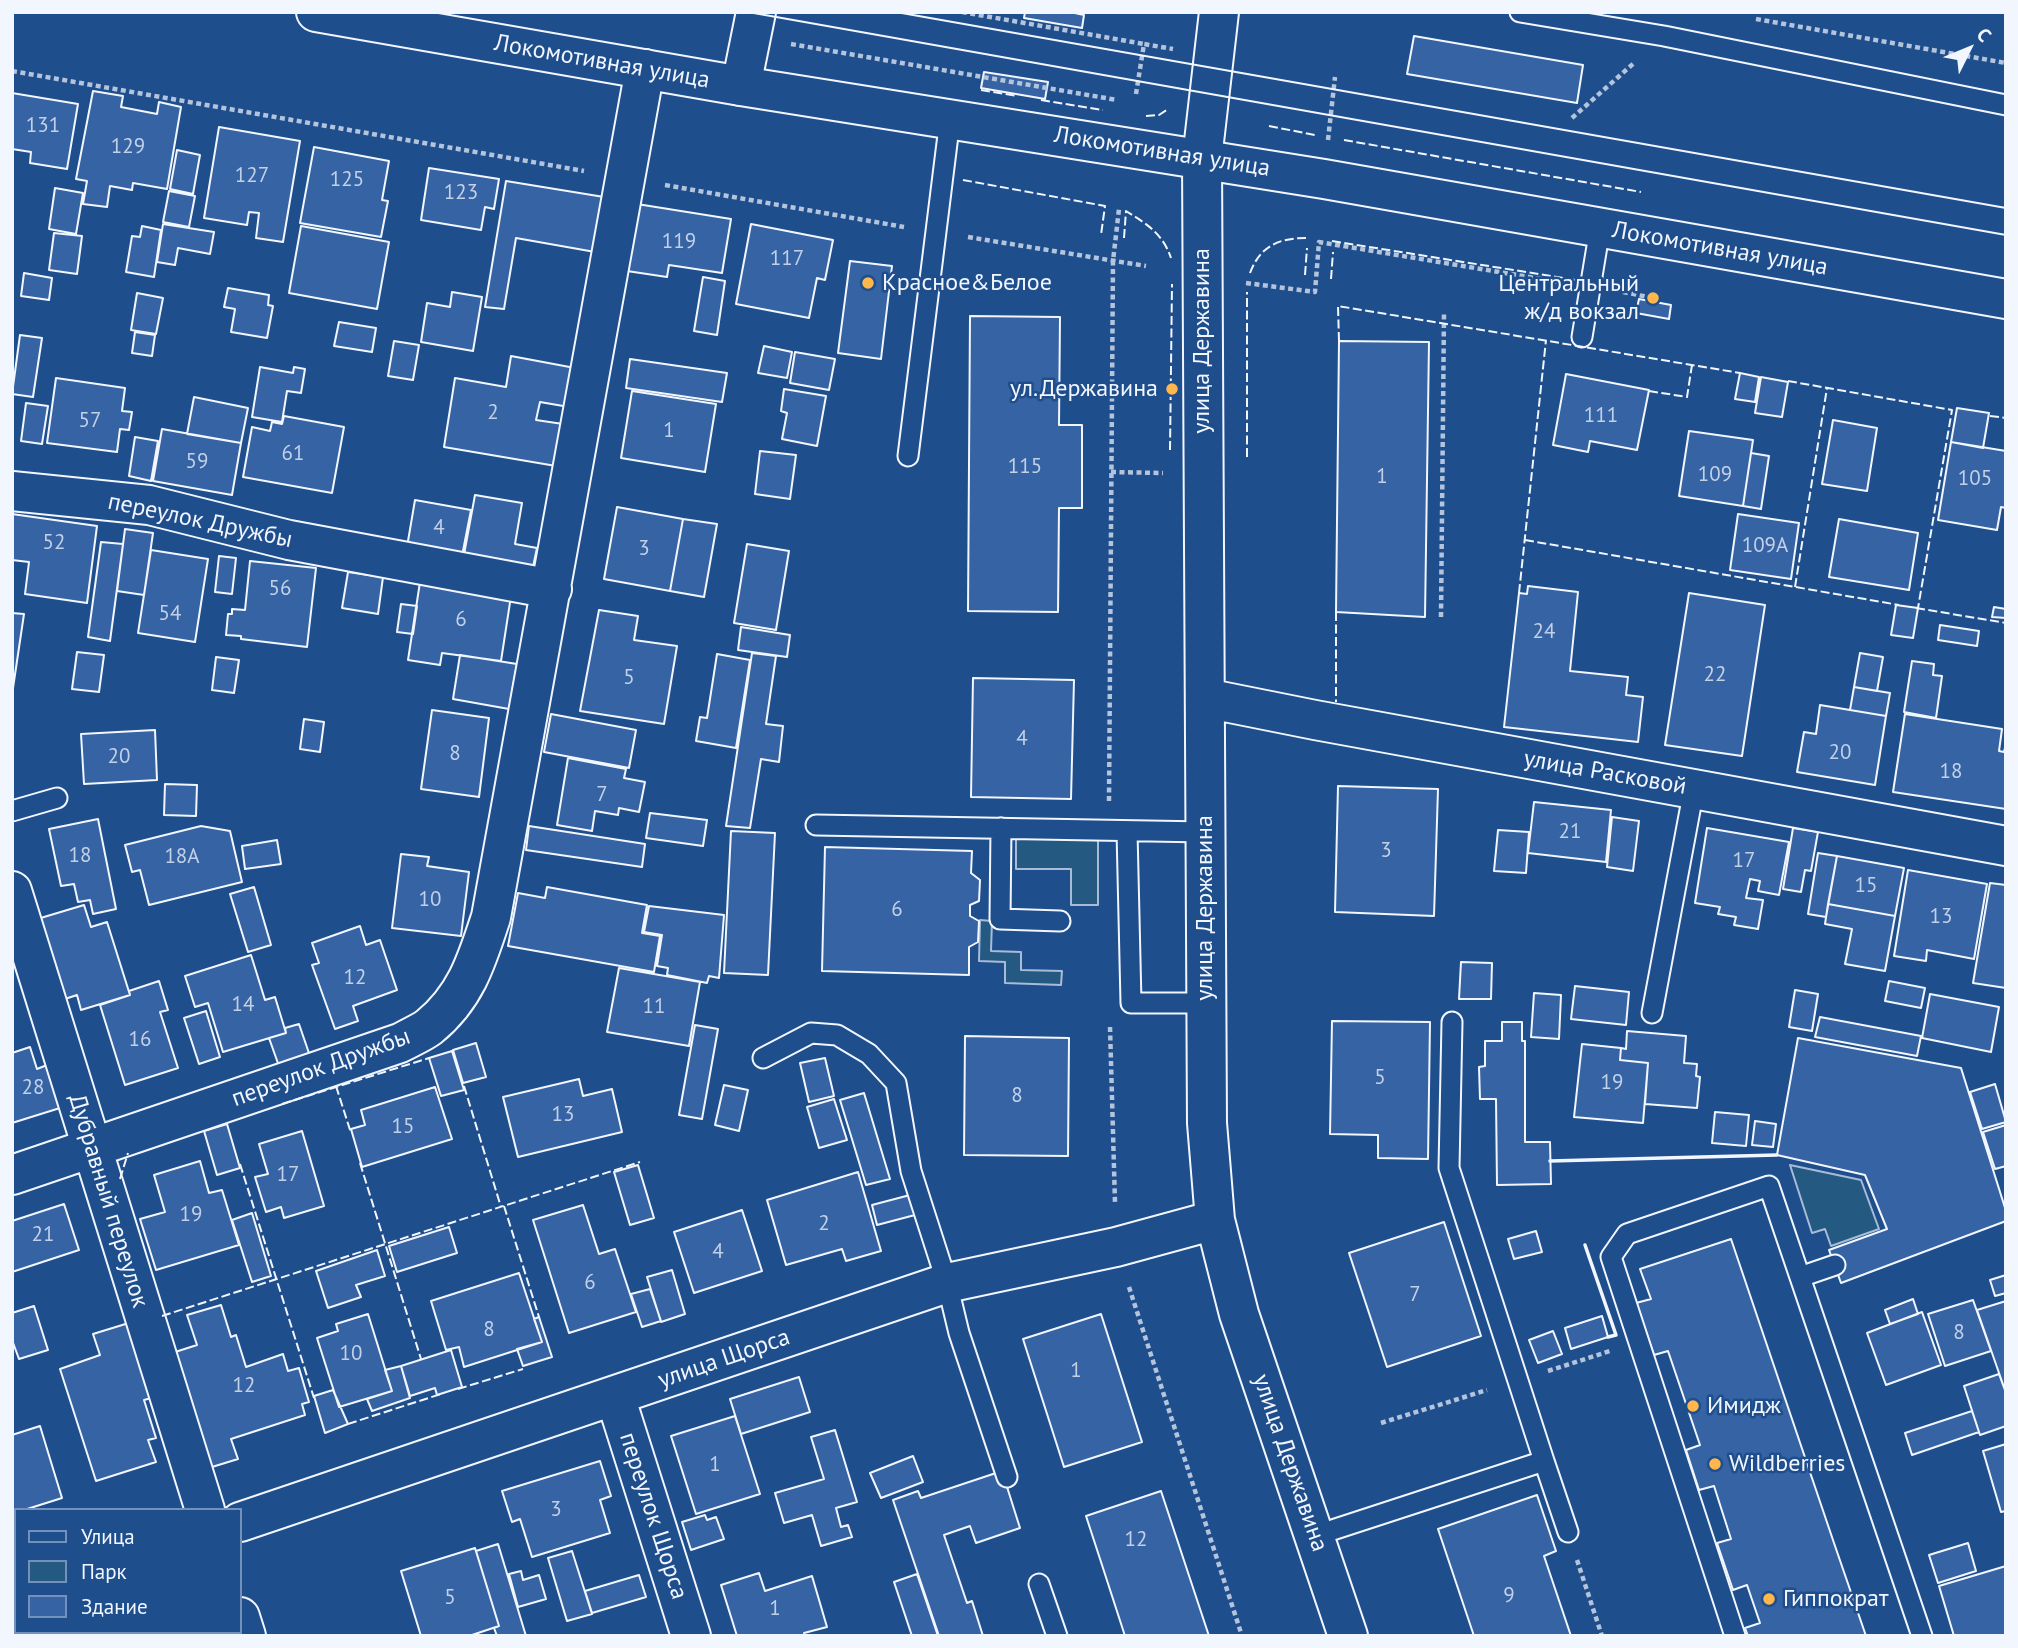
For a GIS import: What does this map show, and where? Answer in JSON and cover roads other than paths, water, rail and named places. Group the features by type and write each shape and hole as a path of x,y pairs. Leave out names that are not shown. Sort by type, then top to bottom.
{"street":[{"name":"Локомотивная улица","path":"316,12 741,86 1202,159 2006,299"},
{"path":"741,86 756,12"},
{"name":"улица Державина","path":"1219,12 1202,159 1207,1123 1214,1220 1239,1314 1348,1636"},
{"name":"переулок Дружбы","path":"12,1175 400,1043 429,1027 451,1003 472,973 491,917 645,69"},
{"name":"переулок Дружбы","path":"12,491 149,505 289,540 552,589"},
{"name":"улица Расковой","path":"1205,698 2006,846"},
{"name":"Дубравный переулок","path":"12,891 204,1508"},
{"name":"улица Щорса","path":"242,1521 947,1283 1116,1247 1214,1220"},
{"name":"переулок Щорса","path":"615,1396 691,1636"}],"lane":[{"path":"1520,12 1664,36 2006,105"},
{"path":"908,456 950,119"},
{"path":"1582,337 1600,228"},
{"path":"1652,1013 1694,789"},
{"path":"12,811 57,797"},
{"path":"816,825 1205,831"},
{"path":"1001,828 1000,919 1060,921"},
{"path":"1128,831 1130,1003 1206,1003"},
{"path":"1452,1022 1449,1168 1568,1532"},
{"path":"763,1058 811,1033 837,1035 869,1054 896,1083 911,1171 947,1283 959,1333 1007,1477"},
{"path":"1735,1636 1611,1256 1627,1234 1769,1186 1922,1636"},
{"path":"1800,1277 1835,1265"},
{"path":"1314,1536 1544,1461"},
{"path":"1040,1584 1057,1636"}],"tram line":[{"path":"748,12 2006,235"},
{"path":"896,12 2006,208"}],"place":[{"name":"Красное&Белое","path":"868,283"},
{"name":"Центральный ж/д вокзал","path":"1653,298"},
{"name":"ул.Державина","path":"1172,389"},
{"name":"Имидж","path":"1693,1406"},
{"name":"Wildberries","path":"1715,1464"},
{"name":"Гиппократ","path":"1769,1599"}]}
